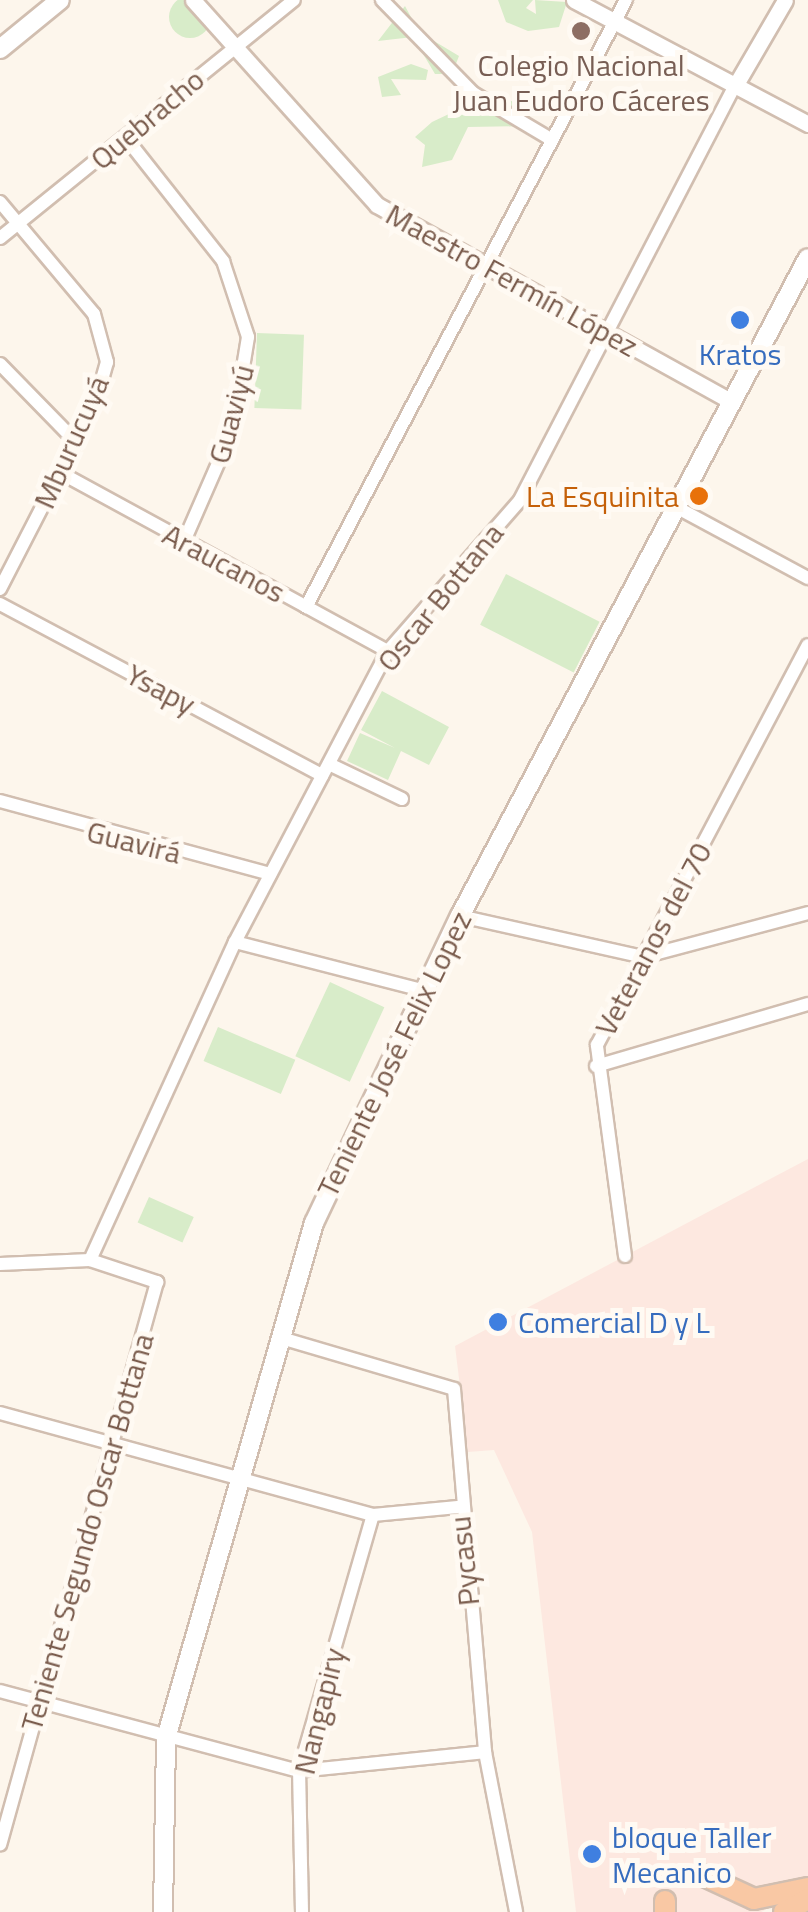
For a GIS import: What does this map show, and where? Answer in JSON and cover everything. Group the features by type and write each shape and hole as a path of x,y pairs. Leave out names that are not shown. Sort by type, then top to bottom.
{"highway":[{"path":"702,1875 754,1898 808,1888"},
{"path":"784,1912 808,1899"}],"main road":[{"path":"0,49 60,0"},
{"name":"Teniente José Felix Lopez","path":"163,1912 166,1738 314,1223 422,990 808,258"}],"street":[{"name":"Maestro Fermín López","path":"192,0 351,182 486,268 732,402"},
{"name":"Quebracho","path":"0,238 294,0"},
{"path":"382,0 473,94 552,140"},
{"path":"574,0 612,26 808,124"},
{"path":"306,607 626,0"},
{"name":"Oscar Bottana","path":"90,1260 236,942 388,652 520,500 736,86 785,0"},
{"name":"Guaviyú","path":"126,138 223,261 248,337 233,430 184,541"},
{"name":"Mburucuyá","path":"0,202 103,333 103,381 61,473 0,589"},
{"path":"0,364 76,442"},
{"name":"Araucanos","path":"61,473 388,652"},
{"path":"676,507 808,578"},
{"name":"Ysapy","path":"0,604 326,769 402,799"},
{"name":"Veteranos del 70","path":"625,1256 596,1066 597,1045 808,645"},
{"name":"Guavirá","path":"0,801 270,874"},
{"path":"460,916 643,957 808,913"},
{"path":"236,942 422,990"},
{"path":"596,1066 808,1004"},
{"path":"0,1262 90,1260"},
{"name":"Teniente Segundo Oscar Bottana","path":"0,1845 113,1443 154,1277 90,1260"},
{"name":"Pycasu","path":"280,1338 452,1385 458,1508 485,1752 511,1910"},
{"path":"0,1413 373,1515 458,1508"},
{"name":"Nangapiry","path":"302,1912 300,1771 373,1515"},
{"path":"0,1690 166,1738 300,1771 485,1752"}],"shaded area":[{"path":"808,1159 808,1887 761,1912 576,1912 532,1532 494,1450 468,1452 455,1346"}],"green space":[{"path":"190,-4 205,2 211,17 205,32 190,38 175,32 169,17 175,2"},
{"path":"498,0 533,0 526,8 536,14 535,0 567,2 559,27 528,31 506,22"},
{"path":"405,6 419,32 459,56 452,74 435,74 413,37 378,41"},
{"path":"411,64 428,70 426,80 391,79 401,95 382,97 378,77"},
{"path":"502,98 524,105 535,126 468,127 452,160 422,167 425,145 415,137 432,122 470,104 514,120"},
{"path":"257,333 304,335 301,410 254,408"},
{"path":"506,574 600,622 574,672 480,625"},
{"path":"382,691 449,727 429,765 401,751 388,780 347,761 360,733 395,748 361,730"},
{"path":"330,982 384,1007 350,1082 295,1056"},
{"path":"218,1027 295,1060 281,1094 204,1061"},
{"path":"149,1197 194,1217 182,1243 138,1223"}],"place":[{"name":"Colegio Nacional Juan Eudoro Cáceres","path":"581,31"},
{"name":"Kratos","path":"740,320"},
{"name":"La Esquinita","path":"699,496"},
{"name":"Comercial D y L","path":"498,1322"},
{"name":"bloque Taller Mecanico","path":"592,1854"}]}
